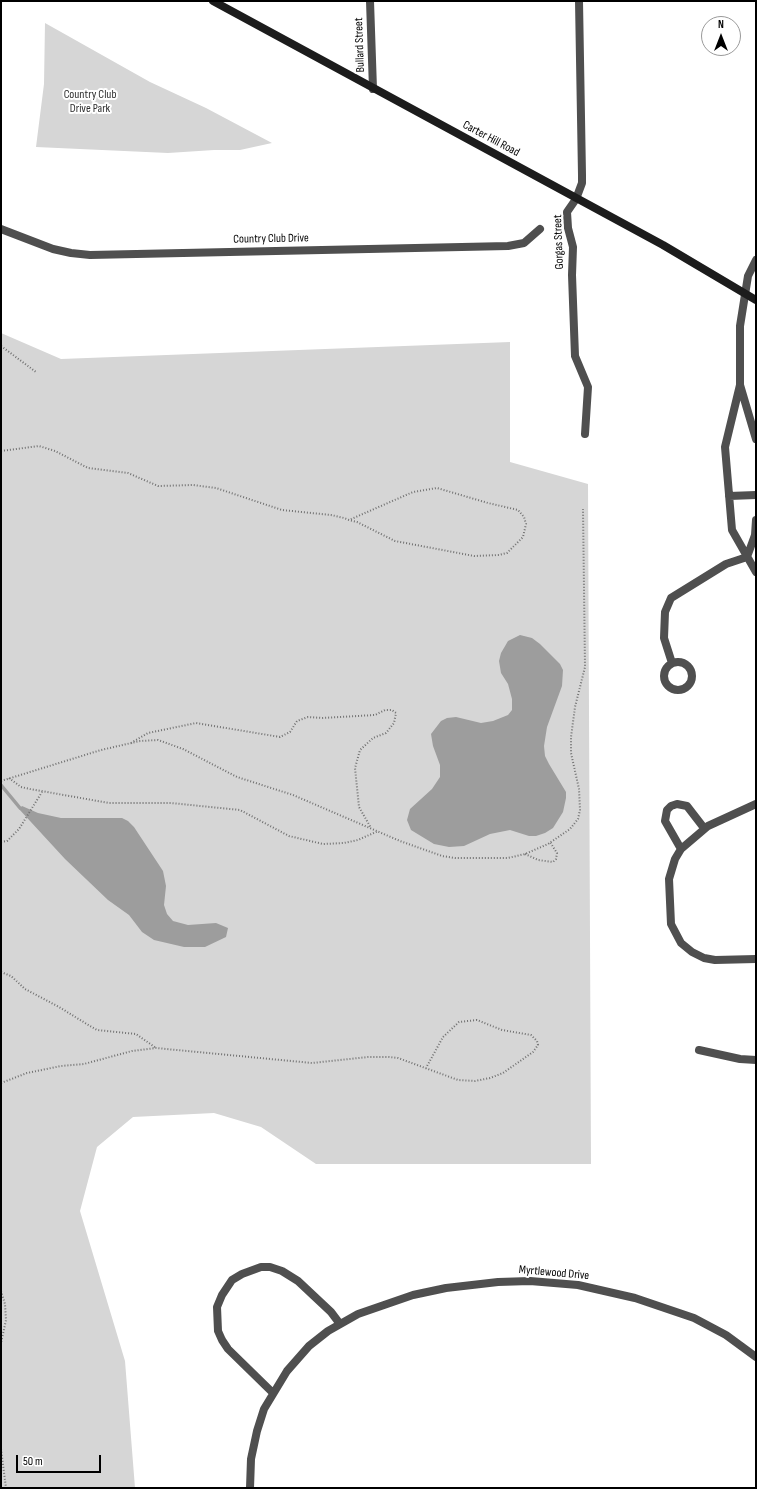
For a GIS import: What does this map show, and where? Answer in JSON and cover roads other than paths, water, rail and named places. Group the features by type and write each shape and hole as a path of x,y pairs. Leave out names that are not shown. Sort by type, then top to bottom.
{"main road":[{"name":"Carter Hill Road","path":"212,1 663,245 699,268 756,300"}],"street":[{"name":"Bullard Street","path":"370,1 374,89"},
{"name":"Gorgas Street","path":"579,1 582,175 576,199 567,212 568,228 573,247 572,275 575,356 588,387 585,434"},
{"name":"Country Club Drive","path":"1,229 53,249 90,255 508,246 524,243 540,229"},
{"path":"756,260 748,276 740,326 740,385 724,447 732,530 756,572"},
{"path":"740,385 756,439"},
{"path":"729,496 756,495"},
{"path":"672,663 664,638 665,612 671,598 726,564 747,557 756,535 756,520"},
{"path":"681,849 665,821 667,810 671,806 676,804 688,806 704,828"},
{"path":"756,804 704,828 681,849 675,859 669,879 670,910 675,934 687,948 704,958 715,960 756,959"},
{"path":"699,1050 740,1059 756,1060"},
{"path":"273,1393 228,1349 218,1331 217,1307 222,1294 232,1280 242,1274 261,1268 270,1268 282,1271 298,1281 331,1312 340,1324"},
{"name":"Myrtlewood Drive","path":"250,1488 251,1459 256,1431 264,1409 286,1371 309,1346 340,1324 358,1314 383,1304 446,1288 498,1282 549,1282 605,1290 665,1307 694,1318 726,1335 756,1357"}],"waterway":[{"path":"1,785 20,808"}],"park label":[{"name":"Country Club Drive Park","path":"90,102"}]}
